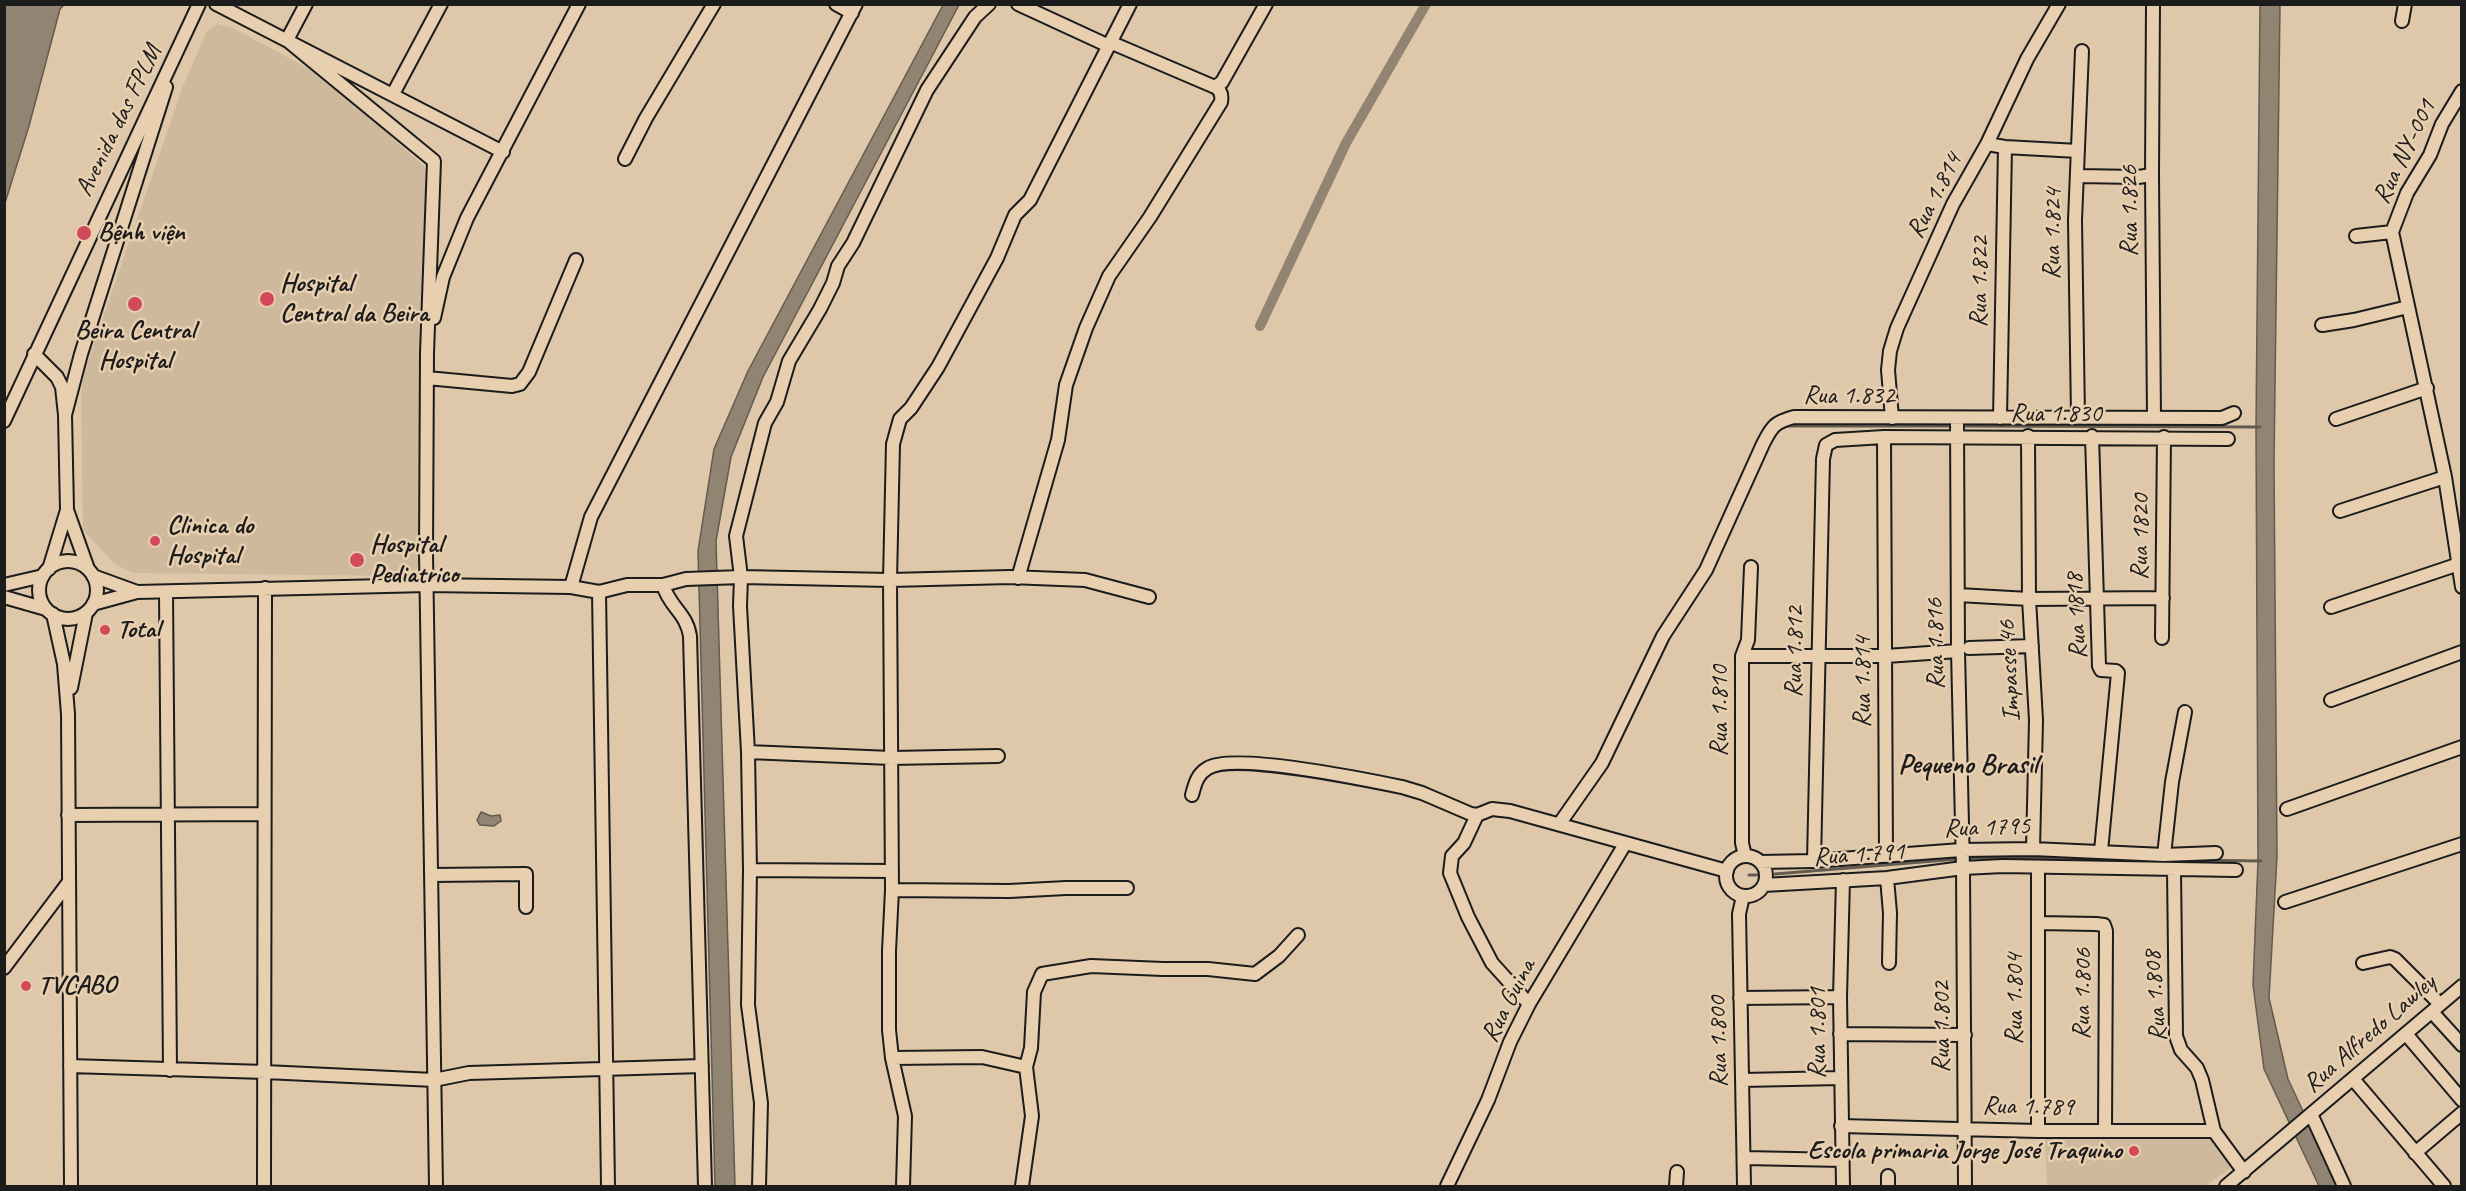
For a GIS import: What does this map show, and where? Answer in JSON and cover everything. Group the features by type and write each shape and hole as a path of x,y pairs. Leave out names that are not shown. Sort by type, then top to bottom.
{"street":[{"name":"Avenida das FPLM","path":"4,421 199,4"},
{"path":"216,4 503,152"},
{"path":"287,40 306,4"},
{"path":"393,94 441,4"},
{"path":"427,353 443,278 477,198 579,4"},
{"path":"625,159 646,118 714,4"},
{"path":"571,588 591,517 854,8 836,4"},
{"path":"759,1186 760,1103 748,1005 750,870 748,752 740,606 741,577 736,536 765,423 777,402 789,361 820,309 833,283 838,266 854,243 927,90 970,25 989,4"},
{"path":"1018,4 1215,87 1219,89 1222,97 1150,218 1109,276 1086,328 1066,386 1058,440 1018,578"},
{"path":"903,1186 905,1116 892,1058 889,951 892,890 890,580 893,444 896,428 900,419 911,408 938,367 973,306 1015,215 1030,200 1130,4"},
{"path":"1215,87 1222,82 1266,4"},
{"name":"Rua 1.814","path":"1892,418 1888,370 1890,351 1897,328 1953,204 1988,144 2027,59 2059,4"},
{"name":"Rua 1.826","path":"2153,4 2154,417"},
{"path":"2402,21 2405,4"},
{"path":"287,40 434,162 427,353 427,585 436,1186"},
{"path":"65,415 88,333 178,49"},
{"name":"Rua 1.824","path":"2078,417 2075,301 2076,176 2082,51"},
{"name":"Rua NY-001","path":"2462,91 2442,124 2430,155 2407,193 2392,232 2445,477 2462,587"},
{"path":"1988,144 2078,151"},
{"name":"Rua 1.822","path":"2000,418 2005,147"},
{"path":"2076,176 2138,177 2152,175"},
{"path":"2356,236 2392,232"},
{"path":"427,378 512,386 520,384 529,372 576,260"},
{"path":"2322,325 2408,307"},
{"path":"34,354 57,376 62,387 65,415 67,510 96,585 75,663 68,714"},
{"path":"2336,419 2427,388"},
{"name":"Rua 1.832","path":"1560,823 1602,763 1663,636 1706,570 1770,430 1778,421 1794,417 2222,418 2234,413"},
{"name":"Rua 1.816","path":"1957,419 1958,595 1964,650 1961,850 1963,868"},
{"name":"Impasse 46","path":"2028,436 2029,599 2037,720 2032,849"},
{"name":"Rua 1.830","path":"1826,445 1835,440 1884,437 2092,436 2228,439"},
{"name":"Rua 1818","path":"2092,436 2099,666 2101,670 2116,670 2118,673 2102,851"},
{"name":"Rua 1.814","path":"1884,437 1886,856"},
{"name":"Rua 1820","path":"2162,638 2164,437"},
{"name":"Rua 1.812","path":"1814,861 1822,459 1826,445"},
{"path":"2340,511 2445,477"},
{"path":"67,510 39,593 49,612 62,654 68,714 71,1186"},
{"path":"4,585 46,572 64,562 73,562 90,573 137,592"},
{"path":"2331,607 2459,564"},
{"name":"Rua 1.810","path":"1745,856 1742,843 1742,656 1748,640 1751,567"},
{"path":"4,597 69,619 89,608 137,592 427,585 571,588 599,592 627,585 663,585 686,579 728,577 890,580 1085,579 1149,597"},
{"path":"663,585 671,604 684,616 690,636 705,1186"},
{"path":"264,1186 265,588"},
{"path":"166,592 170,1070"},
{"path":"599,592 608,1186"},
{"path":"1958,595 2029,599 2163,598"},
{"path":"1742,656 1886,656 2032,645"},
{"path":"2331,700 2462,652"},
{"path":"2164,855 2172,782 2185,712"},
{"path":"2287,809 2462,747"},
{"path":"748,752 891,758 998,756"},
{"path":"1192,795 1198,777 1209,767 1240,762 1402,788 1422,793 1477,815"},
{"path":"1529,1004 1492,963 1468,917 1450,873 1452,856 1464,843 1477,815 1492,809 1510,810 1727,871"},
{"path":"68,814 264,814"},
{"name":"Rua Guina","path":"1447,1186 1488,1100 1529,1004 1625,844"},
{"path":"2285,902 2462,844"},
{"name":"Rua 1795","path":"1760,862 1814,861 1961,850 2032,849 2164,855 2216,853"},
{"path":"1745,856 1753,857 1760,862 1766,877 1759,891 1743,896 1732,890 1726,878 1731,864 1745,856"},
{"name":"Rua 1.804","path":"2038,867 2038,1131"},
{"name":"Rua 1.791","path":"1764,885 1887,878 1963,868 2236,870"},
{"name":"Rua 1.802","path":"1963,868 1965,1186"},
{"path":"750,870 892,871"},
{"name":"Rua 1.808","path":"2174,871 2176,1036 2181,1050 2197,1068 2202,1080 2214,1131 2244,1172"},
{"path":"431,875 526,874 525,907"},
{"path":"1887,878 1890,914 1889,963"},
{"name":"Rua 1.801","path":"1843,880 1840,997 1843,1186"},
{"path":"4,968 68,883"},
{"path":"892,890 1009,891 1128,888"},
{"name":"Rua 1.800","path":"1743,896 1739,914 1744,1186"},
{"name":"Rua 1.806","path":"2038,923 2096,924 2104,925 2106,931 2104,1131"},
{"path":"1023,1186 1032,1116 1026,1067 1031,1048 1034,992 1042,974 1091,966 1208,969 1255,974 1279,956 1298,935"},
{"path":"2363,963 2390,957 2396,959 2436,1008 2462,1045"},
{"name":"Rua Alfredo Lawley","path":"2226,1186 2462,986"},
{"path":"1740,998 1840,997"},
{"path":"1840,1034 1965,1035"},
{"path":"2406,1034 2462,1100"},
{"path":"892,1058 982,1057 1026,1067"},
{"path":"69,1066 434,1080 469,1073 702,1066"},
{"path":"1742,1080 1841,1077"},
{"path":"2353,1079 2444,1186"},
{"path":"2415,1153 2462,1113"},
{"path":"2310,1115 2344,1186"},
{"name":"Rua 1.789","path":"1841,1126 2038,1131 2214,1131"},
{"path":"1744,1158 1843,1160"},
{"path":"1676,1186 1677,1172"}],"shaded area":[{"path":"5,4 64,5 60,9 29,126 5,203"},
{"path":"943,5 959,5 763,377 731,457 716,541 735,1186 715,1186 698,551 714,449 748,371"},
{"path":"2260,5 2280,5 2274,463 2277,857 2269,998 2288,1079 2338,1186 2319,1186 2264,1069 2253,985 2258,861 2256,427"},
{"name":"Hospital Central da Beira","path":"217,24 231,27 326,78 363,107 391,137 424,166 429,198 420,564 414,571 405,570 400,576 133,573 115,564 83,530 81,392 86,367 183,86 207,31"},
{"path":"481,812 491,816 500,815 501,821 494,826 480,825 477,820"},
{"name":"Escola primaria Jorge José Traquino","path":"2045,1135 2211,1135 2234,1166 2205,1186 2047,1186"}],"waterway":[{"path":"1260,326 1346,143 1426,4"},
{"path":"1779,429 1787,426 1954,426"},
{"path":"1960,426 2260,427"},
{"path":"1965,858 2123,859"},
{"path":"1775,874 1958,859"},
{"path":"2187,860 2261,861"},
{"path":"1749,875 1759,875"}],"place":[{"name":"Bệnh viện","path":"84,233"},
{"name":"Hospital Central da Beira","path":"267,299"},
{"name":"Beira Central Hospital","path":"135,304"},
{"name":"Clinica do Hospital","path":"155,541"},
{"name":"Hospital Pediatrico","path":"357,560"},
{"name":"Total","path":"105,630"},
{"name":"TVCABO","path":"26,986"},
{"name":"Escola primaria Jorge José Traquino","path":"2134,1151"}],"district":[{"name":"Pequeno Brasil","path":"1968,766"}]}
